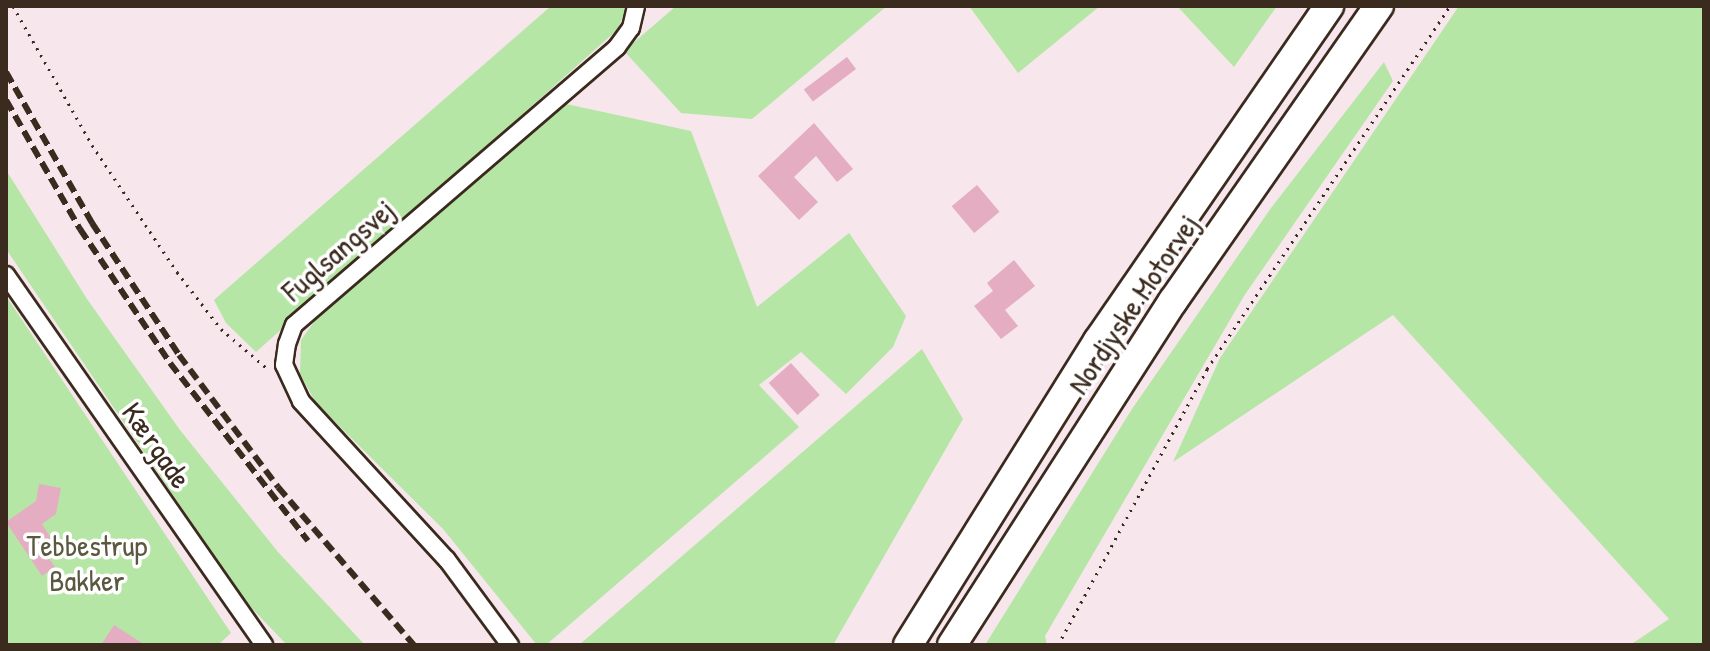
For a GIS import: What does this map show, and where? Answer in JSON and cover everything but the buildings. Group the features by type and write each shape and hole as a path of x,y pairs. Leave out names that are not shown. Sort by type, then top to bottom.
{"highway":[{"name":"Nordjyske Motorvej","path":"908,645 1098,341 1329,6"},
{"name":"Nordjyske Motorvej","path":"952,645 1173,301 1379,6"},
{"path":"1173,301 1395,6"}],"street":[{"name":"Fuglsangsvej","path":"510,645 447,560 301,401 284,365 294,325 617,47 631,28 636,6"},
{"name":"Kærgade","path":"6,275 264,645"}],"path":[{"path":"13,6 92,145 177,272 253,361 293,383"},
{"path":"1058,645 1207,369 1450,6"}],"green space":[{"path":"551,6 628,6 617,30 256,352 226,323 214,300"},
{"path":"676,6 887,6 752,119 681,113 624,51"},
{"path":"969,6 1100,6 1018,73"},
{"path":"1177,6 1277,6 1234,67"},
{"path":"1459,6 1704,6 1704,645 1630,645 1669,619 1393,315 1173,462 1220,358"},
{"path":"1384,62 1393,81 1244,296 1045,636 1047,645 985,645 1132,409 1271,208"},
{"path":"557,102 691,131 757,307 849,233 906,316 893,347 846,394 801,352 759,385 799,427 546,645 537,645 443,529 316,403 300,374 301,340 327,304"},
{"path":"6,170 87,299 180,430 278,552 365,645 287,645 245,601 6,249"},
{"name":"Tebbestrup Bakker","path":"6,296 231,633 218,645 6,645"},
{"path":"922,349 963,419 833,645 579,645"}],"railway":[{"path":"6,72 92,223 179,355 278,487 414,645"},
{"path":"6,100 80,229 170,363 308,541"}]}
